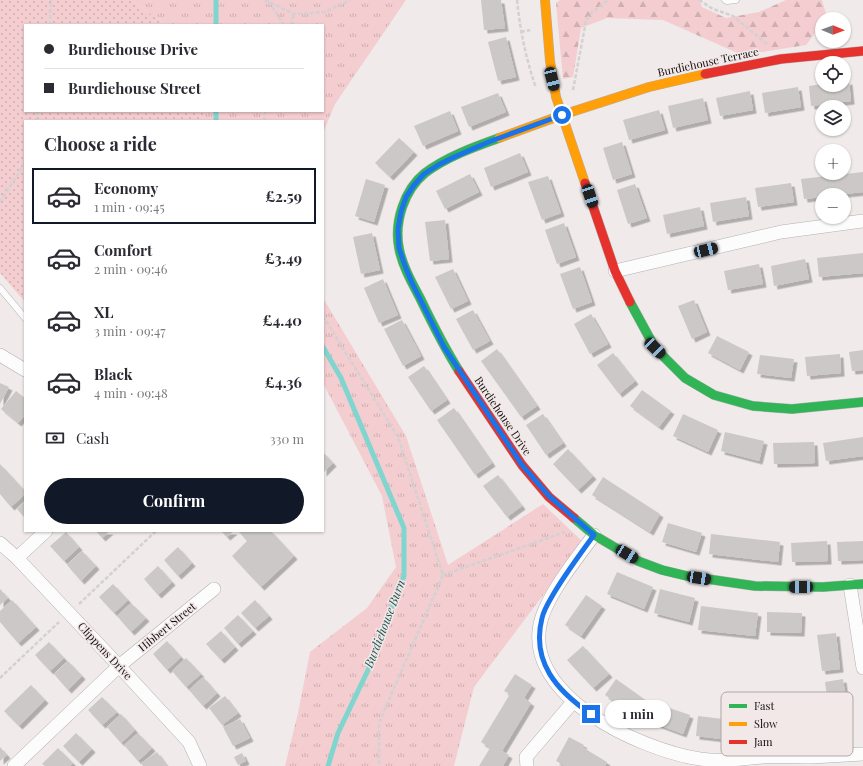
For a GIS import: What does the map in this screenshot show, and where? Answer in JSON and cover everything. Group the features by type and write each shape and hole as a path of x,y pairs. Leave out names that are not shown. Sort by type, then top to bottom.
{"street":[{"path":"545,0 548,50 552,79 562,115 615,272 635,314 655,348 685,378 714,395 752,406 792,410 863,402"},
{"name":"Burdiehouse Terrace","path":"562,115 648,87 719,71 781,59 863,51"},
{"name":"Burdiehouse Drive","path":"562,115 491,141 438,165 424,174 406,197 401,212 398,229 399,248 412,283 444,347 522,465 549,496 594,535 638,561 662,570 687,576 755,586 816,587 856,584"},
{"path":"615,272 781,232 863,221"},
{"path":"0,355 24,369"},
{"path":"17,558 45,532"},
{"path":"594,535 566,574 542,617 539,647 545,665 562,691 573,702 600,720 642,743 674,753 700,759 726,760 797,756"},
{"name":"Clippens Drive","path":"0,543 17,558 189,742 200,766"},
{"path":"856,584 863,668"},
{"name":"Hibbert Street","path":"14,766 119,666 214,589"},
{"path":"527,766 526,757 573,702"},
{"path":"853,754 863,754"}],"lane":[{"path":"724,0 736,0"},
{"path":"0,288 24,317"}],"path":[{"path":"50,24 51,0"},
{"path":"267,1 294,14 325,12 350,0"},
{"path":"517,0 520,32 537,92"},
{"path":"562,115 572,96 586,21 590,14 608,0"},
{"path":"699,0 713,9 733,16 763,40 781,59"},
{"path":"267,1 283,24"},
{"path":"291,24 294,14"},
{"path":"0,202 24,165"},
{"path":"324,318 398,437 443,575 379,723 378,766"},
{"path":"443,575 583,526"}],"green space":[{"path":"0,0 130,0 166,24 24,24 24,112 204,112 204,120 24,120 24,301 0,273"},
{"path":"130,0 406,0 335,104 324,131 324,120 204,120 204,112 324,112 324,24 166,24"},
{"path":"560,0 699,0 702,7 726,18 759,12 786,0 822,0 825,12 815,12 815,33 806,45 742,55 663,20 607,18 581,28 573,77 563,79 556,3"},
{"path":"324,300 406,436 448,565 543,504 583,542 474,687 454,766 285,766 298,713 310,652 367,608 396,567 382,496 324,385"}],"building":[{"path":"481,0 501,0 505,28 484,30"},
{"path":"506,37 516,77 498,81 488,42"},
{"path":"815,85 815,92 850,92 851,100 815,100 815,106 811,106 809,86"},
{"path":"798,87 801,107 765,113 762,93"},
{"path":"750,91 753,110 720,116 716,98"},
{"path":"498,93 506,112 469,127 461,107"},
{"path":"703,98 708,120 673,128 668,106"},
{"path":"659,110 665,130 629,140 623,120"},
{"path":"450,111 458,131 423,146 414,126"},
{"path":"399,138 414,152 390,177 375,163"},
{"path":"622,142 632,174 613,180 603,148"},
{"path":"520,153 528,172 491,187 484,168"},
{"path":"863,172 863,192 851,193 851,188 815,188 815,198 804,199 801,179 815,177 815,180 851,180 851,173"},
{"path":"470,174 479,192 445,209 436,191"},
{"path":"548,176 561,213 542,220 528,182"},
{"path":"366,179 385,185 374,222 355,216"},
{"path":"791,183 794,202 758,207 755,188"},
{"path":"635,184 647,218 628,224 617,190"},
{"path":"746,197 749,216 713,222 710,203"},
{"path":"700,207 704,226 667,234 663,215"},
{"path":"445,220 449,259 430,261 425,222"},
{"path":"564,223 576,257 557,264 545,230"},
{"path":"372,233 380,270 361,274 353,237"},
{"path":"863,253 863,273 819,277 817,258"},
{"path":"805,259 809,279 774,286 771,266"},
{"path":"759,264 763,284 728,290 724,271"},
{"path":"580,267 592,302 573,309 560,274"},
{"path":"453,269 468,301 451,309 435,277"},
{"path":"383,279 398,315 379,323 364,288"},
{"path":"694,300 707,332 692,339 678,306"},
{"path":"473,310 490,341 473,350 456,319"},
{"path":"591,314 608,344 590,354 574,324"},
{"path":"402,320 421,356 403,366 384,329"},
{"path":"717,336 749,352 740,370 708,353"},
{"path":"497,349 537,406 521,417 481,361"},
{"path":"863,350 863,370 852,371 849,352"},
{"path":"613,353 635,381 619,394 597,365"},
{"path":"840,354 841,373 807,376 805,357"},
{"path":"760,355 794,359 791,378 757,374"},
{"path":"424,366 447,400 431,411 408,377"},
{"path":"0,383 9,387 0,404"},
{"path":"642,390 671,411 659,427 630,406"},
{"path":"16,391 24,397 24,416 18,423 1,409"},
{"path":"454,408 492,463 475,475 437,420"},
{"path":"543,414 563,443 546,455 526,425"},
{"path":"683,414 718,430 708,452 673,436"},
{"path":"725,432 764,441 759,461 721,451"},
{"path":"863,437 863,456 826,461 823,443"},
{"path":"814,442 815,463 774,464 773,443"},
{"path":"568,449 593,476 578,490 553,464"},
{"path":"324,453 333,463 324,472"},
{"path":"0,464 24,490 24,495 11,507 0,494"},
{"path":"498,475 522,506 507,517 483,486"},
{"path":"603,477 660,514 650,532 592,495"},
{"path":"24,502 24,517 17,509"},
{"path":"668,523 702,533 696,552 662,542"},
{"path":"66,532 79,547 64,561 50,546"},
{"path":"97,532 109,532 102,538"},
{"path":"222,532 233,532 227,537"},
{"path":"239,532 272,532 294,556 261,587 232,556 247,541"},
{"path":"711,534 780,542 778,562 709,554"},
{"path":"827,541 828,561 792,562 791,543"},
{"path":"863,541 863,560 838,561 837,542"},
{"path":"178,547 192,563 178,576 164,560"},
{"path":"82,551 96,566 81,581 67,565"},
{"path":"158,566 172,582 158,595 144,579"},
{"path":"617,572 653,587 644,609 607,594"},
{"path":"113,584 128,600 114,613 99,597"},
{"path":"0,589 8,598 0,605"},
{"path":"660,589 695,598 689,622 654,613"},
{"path":"586,595 602,606 581,636 565,625"},
{"path":"12,600 36,627 18,643 0,622 0,611"},
{"path":"255,600 269,616 255,628 241,613"},
{"path":"131,603 146,618 131,632 117,616"},
{"path":"701,606 758,613 755,636 698,630"},
{"path":"767,612 802,613 801,633 767,632"},
{"path":"238,615 253,631 238,644 224,628"},
{"path":"221,631 235,647 221,660 206,644"},
{"path":"836,633 840,669 822,671 817,635"},
{"path":"167,641 181,657 167,670 153,654"},
{"path":"49,642 64,658 50,671 35,655"},
{"path":"583,646 609,674 593,688 567,660"},
{"path":"186,658 201,674 186,687 172,671"},
{"path":"68,661 82,676 68,690 54,674"},
{"path":"515,674 532,685 524,698 531,703 502,751 509,755 503,766 479,766 490,748 481,742 510,694 504,691"},
{"path":"203,677 217,693 203,706 189,690"},
{"path":"616,679 647,701 636,717 605,695"},
{"path":"843,679 845,692 826,692 825,682"},
{"path":"31,685 45,700 19,726 4,711"},
{"path":"225,696 238,713 222,725 209,708"},
{"path":"102,697 117,712 102,725 88,710"},
{"path":"655,703 690,715 683,734 648,721"},
{"path":"121,714 135,730 121,743 107,727"},
{"path":"698,716 721,719 721,739 696,736"},
{"path":"240,719 250,738 233,746 223,727"},
{"path":"76,733 92,749 79,762 63,746"},
{"path":"138,733 152,748 138,761 124,745"},
{"path":"569,737 584,745 582,747 607,762 605,766 565,766 556,761"},
{"path":"0,747 7,755 0,761"},
{"path":"58,748 73,763 70,766 45,766 42,764"},
{"path":"157,752 167,766 143,766 141,763"},
{"path":"242,753 246,761 238,765 234,757"}],"waterway":[{"name":"Burdiehouse Burn","path":"216,0 216,24"},
{"name":"Burdiehouse Burn","path":"216,112 216,120"},
{"name":"Burdiehouse Burn","path":"324,349 341,378 404,528 404,576 369,668 338,733 328,766"}],"traffic: fast":[{"path":"459,371 438,335 405,267 399,248 399,217 411,188 425,173 451,157 499,138"},
{"path":"630,302 655,348 685,378 714,395 753,406 792,409 863,402"},
{"path":"574,518 594,535 638,561 662,570 687,576 755,586 823,587 863,584"}],"traffic: slow":[{"path":"545,0 550,61 556,97 585,183"},
{"path":"499,138 562,115 649,87 705,74"}],"traffic: jam":[{"path":"705,74 781,59 863,51"},
{"path":"585,183 615,271 630,302"},
{"path":"459,371 522,465 549,497 574,518"}],"route":[{"path":"562,115 491,141 454,157 424,174 406,197 401,212 398,229 399,248 408,275 444,347 522,465 549,496 594,535 566,574 542,617 539,647 545,665 562,691 573,702 591,714"}]}
